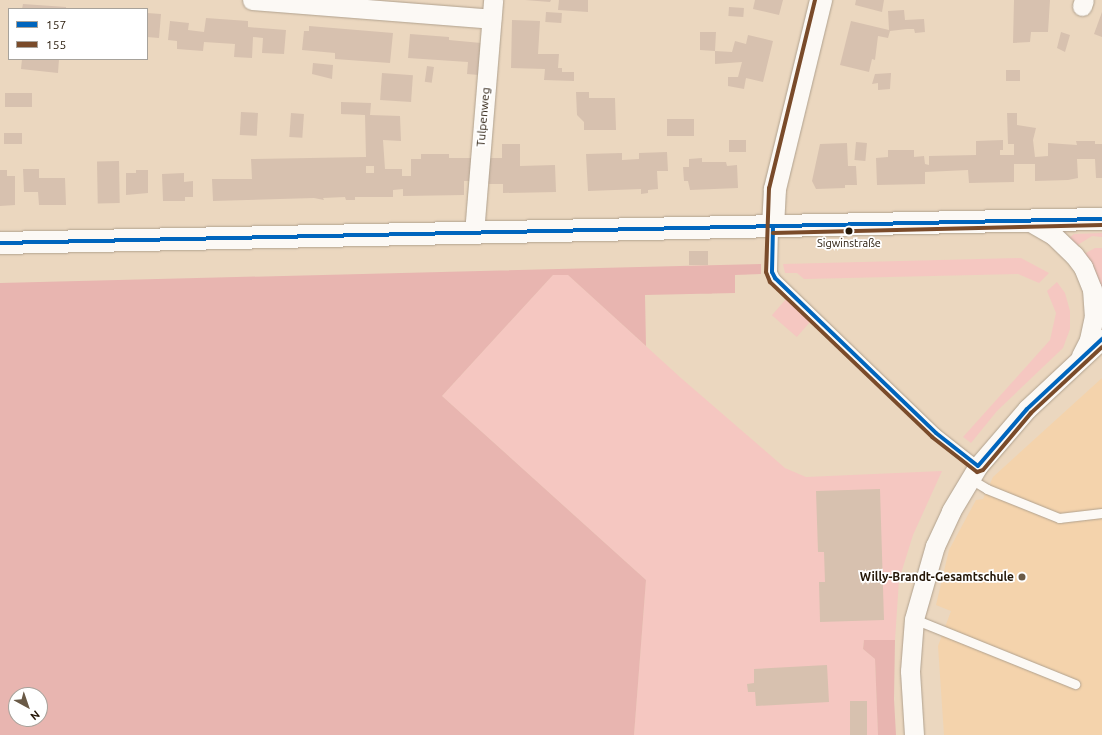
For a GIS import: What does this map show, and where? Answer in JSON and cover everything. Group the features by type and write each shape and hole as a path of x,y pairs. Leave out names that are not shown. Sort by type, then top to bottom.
{"street":[{"path":"252,0 491,19"},
{"name":"Tulpenweg","path":"474,233 493,0"},
{"path":"773,227 775,189 821,0"},
{"path":"0,243 1102,219"},
{"path":"1027,220 1053,235 1074,255 1083,267 1092,289 1094,316 1089,340 1078,362"},
{"path":"914,735 910,670 914,619 935,546 973,472 1027,409 1102,340"}],"lane":[{"path":"773,227 772,272 775,278 936,433 987,489 1059,518 1102,513"},
{"path":"914,619 1075,684"}],"shaded area":[{"path":"1102,233 1102,237 1092,236 1076,246 1069,238 1074,234"},
{"path":"1095,248 1102,248 1102,298 1084,254"},
{"path":"1021,258 1049,273 1039,283 1018,274 804,279 797,273 785,273 783,264"},
{"path":"761,264 761,274 735,275 735,293 645,295 646,346 568,275 553,275 442,396 646,580 634,735 0,735 0,283"},
{"path":"553,275 568,275 681,378 785,468 806,477 942,471 913,535 899,580 895,640 864,640 863,649 875,659 878,735 634,735 646,580 442,396"},
{"path":"1057,282 1065,293 1070,311 1070,329 1063,348 997,411 971,443 963,437 1050,340 1056,313 1047,291"},
{"path":"787,298 812,320 797,337 772,315"},
{"name":"Willy-Brandt-Gesamtschule","path":"1102,378 1102,735 944,735 938,646 951,611 936,605 949,550 976,500 983,499 993,477"},
{"path":"864,640 895,640 894,699 896,735 878,735 875,659 863,649"}],"building":[{"path":"525,0 551,0 550,2"},
{"path":"559,0 588,0 588,12 558,10"},
{"path":"755,0 783,0 779,15 753,9"},
{"path":"856,0 884,0 882,12 855,5"},
{"path":"1014,0 1050,0 1048,32 1031,32 1030,42 1013,43"},
{"path":"23,4 66,7 66,8 22,8"},
{"path":"729,7 744,8 743,17 728,16"},
{"path":"904,10 905,20 924,19 925,32 915,33 914,29 907,29 890,31 888,38 878,36 875,60 872,59 869,72 840,65 851,21 889,30 888,11"},
{"path":"546,12 562,13 561,23 545,22"},
{"path":"1102,12 1102,37 1094,34"},
{"path":"148,13 161,14 159,38 148,37"},
{"path":"206,18 248,21 248,27 286,30 284,54 262,53 263,38 253,37 252,58 234,57 235,44 204,42 203,51 177,49 177,41 168,40 170,21 189,23 188,30 204,32"},
{"path":"512,20 540,21 538,54 559,54 558,68 562,68 562,72 574,72 574,81 544,80 545,69 511,68"},
{"path":"309,26 393,33 390,63 335,59 335,53 302,50 304,31 309,31"},
{"path":"700,32 716,32 715,51 700,50"},
{"path":"1061,32 1070,35 1065,52 1057,48"},
{"path":"410,34 449,37 449,40 481,43 479,75 467,74 468,62 408,58"},
{"path":"748,35 773,41 763,82 746,78 744,89 728,86 728,77 738,77 742,62 715,64 715,51 732,52 735,41 746,44"},
{"path":"22,60 59,60 58,73 21,69"},
{"path":"313,63 333,65 332,79 312,74"},
{"path":"427,66 434,67 432,83 425,82"},
{"path":"1006,70 1020,70 1020,81 1006,81"},
{"path":"382,73 413,75 411,102 380,100"},
{"path":"891,73 890,89 878,90 878,83 872,84 875,74"},
{"path":"576,92 589,92 589,98 615,98 616,130 584,130 584,122 577,115"},
{"path":"5,93 32,93 32,107 5,107"},
{"path":"341,102 371,103 370,115 400,116 401,141 383,140 385,169 402,169 402,176 411,176 411,159 421,159 421,154 449,154 449,158 476,158 474,181 464,181 464,195 403,196 403,189 393,190 393,197 355,197 355,200 346,200 345,197 323,198 324,200 314,198 213,201 212,179 252,179 251,159 366,157 365,115 341,114","holes":["366,166 374,166 374,173 366,173"]},
{"path":"241,112 258,113 257,136 240,135"},
{"path":"291,113 304,114 302,138 289,137"},
{"path":"1007,113 1017,113 1017,125 1036,128 1033,140 1035,157 1048,156 1048,143 1077,145 1076,141 1095,141 1095,144 1102,144 1102,178 1096,178 1095,159 1077,159 1078,178 1068,180 1035,181 1035,164 1014,164 1014,182 969,183 968,170 925,172 925,184 877,185 876,158 888,157 888,150 914,150 914,157 924,156 925,164 929,165 929,156 976,155 976,141 1003,140 1003,150 1000,150 1000,155 1014,155 1014,144 1008,144"},
{"path":"667,119 694,119 694,136 667,136"},
{"path":"4,133 22,133 22,144 4,144"},
{"path":"729,140 746,140 746,152 729,152"},
{"path":"856,142 867,143 865,161 854,160"},
{"path":"847,143 848,166 856,166 857,185 845,185 845,188 816,189 812,181 820,144"},
{"path":"502,144 520,144 520,166 555,165 556,192 503,193 503,184 485,184 485,158 502,158"},
{"path":"667,152 668,171 657,171 658,189 648,190 648,193 641,194 641,189 588,191 586,154 622,153 622,160 639,159 639,153"},
{"path":"702,158 702,162 726,162 727,166 737,165 738,188 690,190 688,181 684,181 683,167 689,167 689,159"},
{"path":"97,161 119,161 120,203 98,203"},
{"path":"23,169 39,169 39,178 65,178 66,205 39,205 38,192 24,192"},
{"path":"0,170 7,170 7,176 15,176 15,205 0,206"},
{"path":"136,170 148,170 148,193 126,195 126,173 136,173"},
{"path":"184,173 184,182 193,181 193,197 185,197 185,201 163,201 162,174"},
{"path":"689,251 708,251 708,265 689,265"},
{"path":"880,489 884,620 820,622 819,582 825,582 824,552 818,552 816,491"},
{"path":"827,665 829,702 756,706 755,692 748,692 747,684 754,683 754,669"},
{"path":"850,701 867,701 867,735 850,735"}],"transit line":[{"name":"155","path":"815,0 769,188 766,272 770,282 932,437 977,472 983,470 1031,413 1102,347"},
{"name":"157","path":"0,243 1102,219"},
{"name":"155","path":"773,233 1102,225"},
{"name":"157","path":"773,227 772,272 775,278 936,433 978,466 1027,409 1102,339"}],"place":[{"name":"Sigwinstraße","path":"849,231"},
{"name":"Willy-Brandt-Gesamtschule","path":"1022,577"}]}
